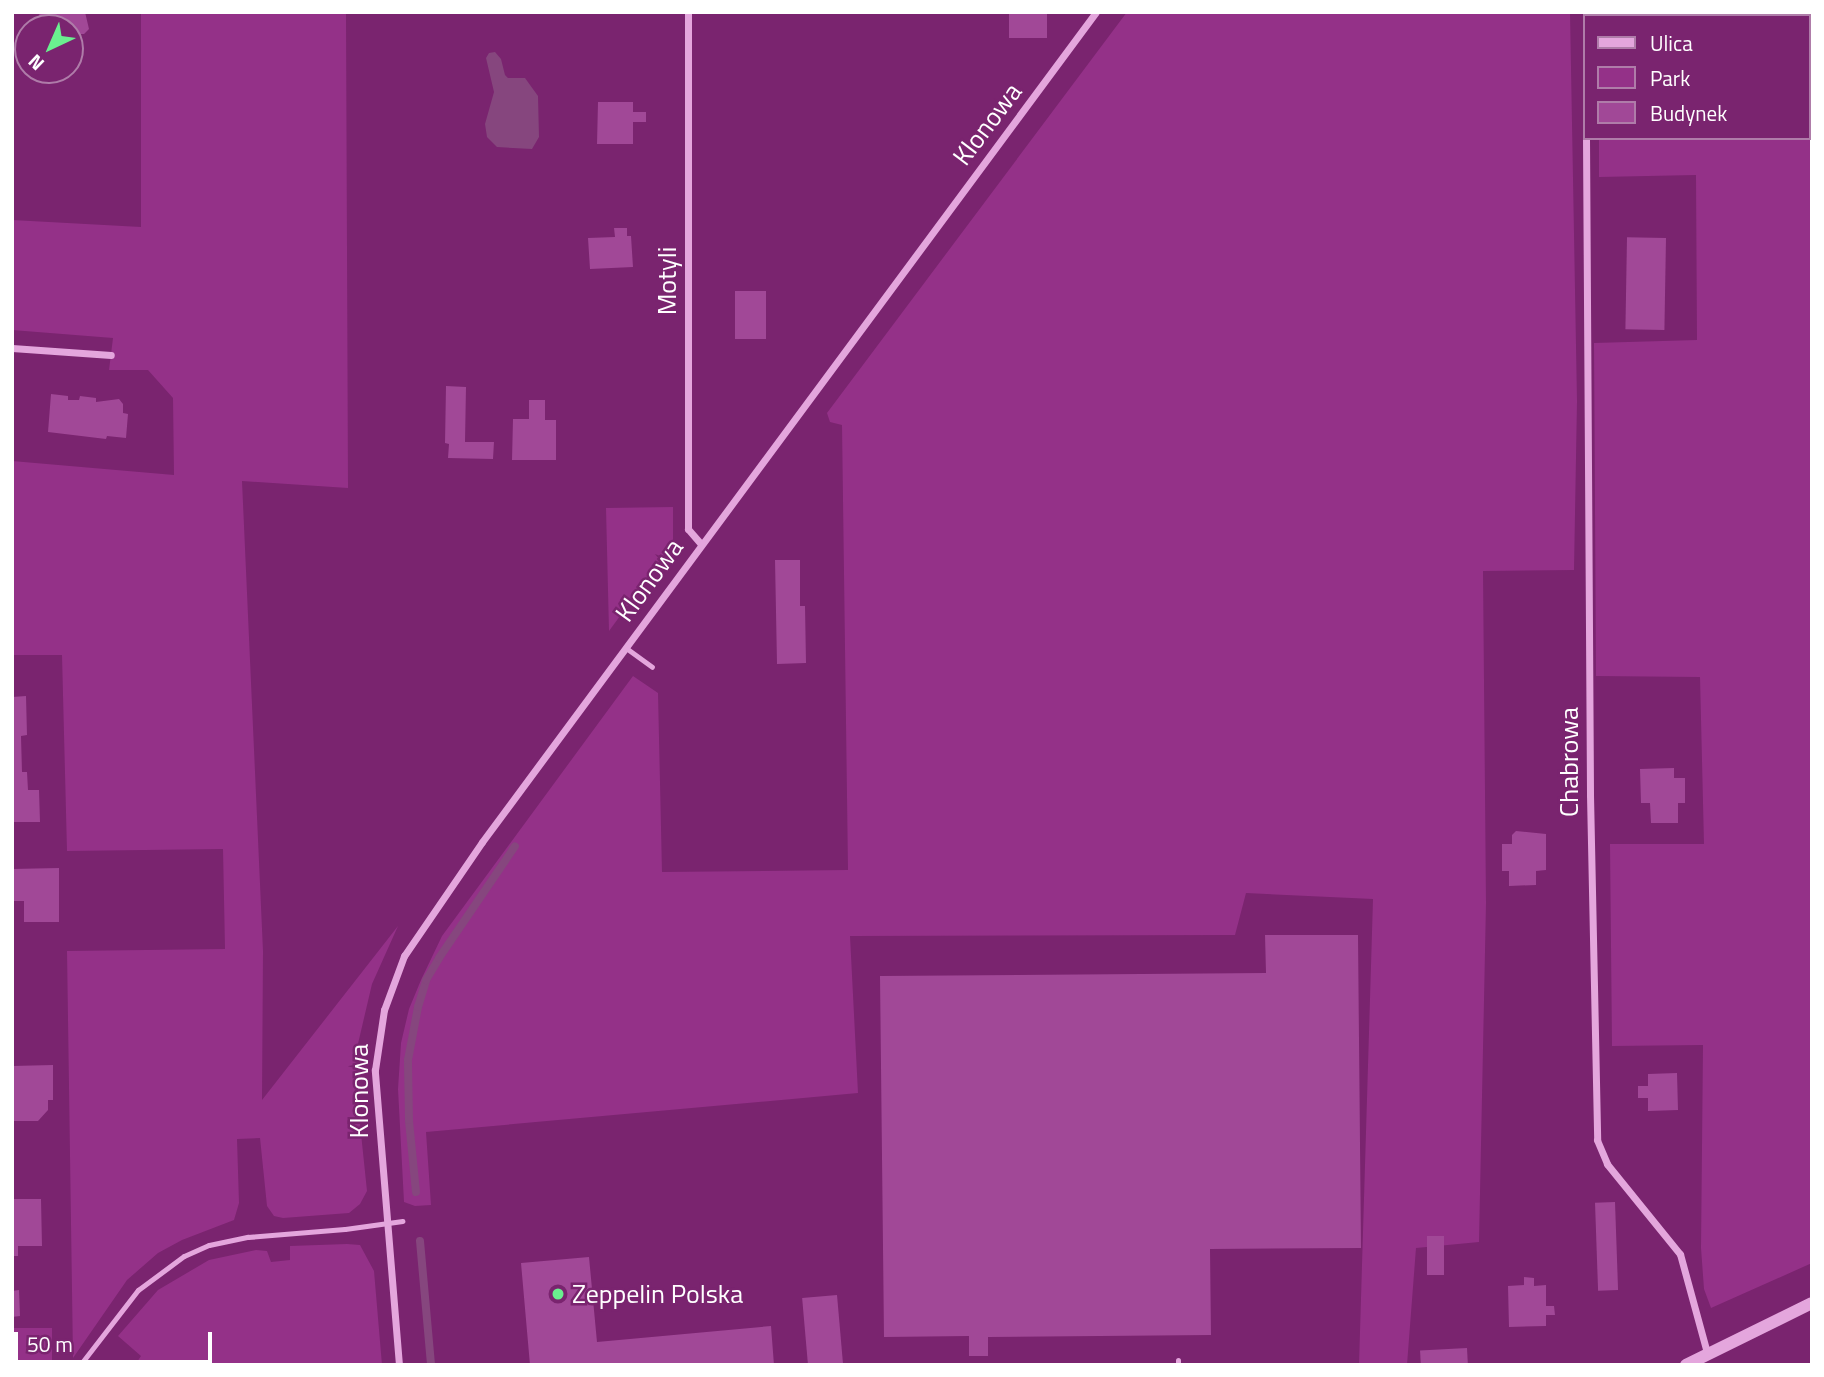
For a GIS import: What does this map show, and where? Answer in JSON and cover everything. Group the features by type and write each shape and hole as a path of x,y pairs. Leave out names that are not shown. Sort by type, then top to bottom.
{"street":[{"name":"Motyli","path":"688,12 688,529 701,544"},
{"name":"Klonowa","path":"399,1365 375,1070 379,1031 396,972 422,926 701,544 1096,12"},
{"name":"Chabrowa","path":"1587,140 1590,781 1597,1140 1607,1164 1680,1254 1707,1353"},
{"path":"12,348 111,355"},
{"path":"1686,1365 1812,1303"}],"lane":[{"path":"626,648 652,667"},
{"path":"80,1365 138,1290 184,1256 209,1245 248,1237 402,1221"}],"green space":[{"path":"141,12 346,12 348,488 242,481 263,951 262,1100 398,926 372,984 357,1048 357,1095 367,1191 360,1204 349,1213 283,1218 274,1216 267,1206 260,1138 237,1139 239,1203 234,1220 182,1240 158,1253 127,1280 73,1358 67,951 225,949 223,849 67,851 62,655 12,655 12,461 174,475 173,398 148,370 109,370 113,338 12,330 12,220 141,227"},
{"path":"1127,12 1570,12 1577,401 1574,570 1483,571 1486,903 1479,1242 1416,1248 1407,1365 1359,1365 1373,899 1246,893 1235,935 850,936 858,1093 426,1132 431,1205 415,1206 404,1202 398,1089 401,1043 409,1009 421,980 442,936 633,676 658,693 662,872 848,870 842,425 830,422 827,413"},
{"path":"1812,12 1812,1263 1711,1308 1704,1289 1701,1248 1703,1045 1612,1046 1610,844 1704,844 1700,677 1596,676 1594,343 1697,340 1696,175 1599,177 1599,140 1810,140 1810,14 1597,14"},
{"path":"673,507 673,544 609,631 606,508"},
{"path":"360,1245 374,1271 382,1365 135,1365 141,1356 118,1336 158,1290 209,1260 256,1250 267,1251 271,1262 290,1260 290,1246"},
{"path":"12,1328 52,1328 52,1365 12,1365"}],"shaded area":[{"path":"495,52 501,59 505,75 508,78 525,78 538,96 539,137 532,149 497,147 487,137 485,124 494,92 486,58 489,53"}],"building":[{"path":"85,12 89,29 84,34 84,14 40,14"},
{"path":"1009,12 1047,12 1047,38 1009,38"},
{"path":"598,102 633,102 633,112 646,112 646,122 633,122 633,144 597,144"},
{"path":"614,228 627,228 627,236 631,236 633,267 590,269 588,238 615,237"},
{"path":"1627,237 1666,238 1664,330 1625,329"},
{"path":"735,291 766,291 766,339 735,339"},
{"path":"446,386 466,387 465,442 494,442 493,459 448,458 449,444 445,443"},
{"path":"51,394 68,396 68,400 79,400 80,396 96,398 96,402 119,399 123,404 123,413 128,414 126,438 107,436 106,439 48,432"},
{"path":"529,400 545,400 545,420 556,420 556,460 512,460 513,419 529,419"},
{"path":"775,560 800,560 800,606 805,606 806,663 777,664"},
{"path":"26,696 27,735 21,736 22,772 27,772 28,790 39,790 40,822 12,822 12,697"},
{"path":"1674,768 1674,778 1685,778 1685,803 1678,803 1678,823 1651,823 1650,803 1641,803 1640,769"},
{"path":"1516,831 1546,834 1546,870 1536,871 1536,885 1509,886 1509,871 1502,871 1502,844 1512,844 1512,835"},
{"path":"59,868 59,922 24,922 24,901 12,901 12,869"},
{"path":"1265,935 1358,935 1361,1248 1210,1249 1211,1335 988,1337 988,1356 969,1356 969,1336 884,1337 880,976 1266,973"},
{"path":"53,1065 53,1100 48,1100 48,1110 38,1121 12,1121 12,1066"},
{"path":"1677,1073 1678,1110 1648,1111 1648,1098 1638,1098 1638,1086 1648,1086 1648,1074"},
{"path":"12,1199 41,1199 42,1246 18,1246 18,1256 12,1256"},
{"path":"1615,1202 1618,1290 1598,1291 1595,1203"},
{"path":"1427,1236 1444,1236 1444,1275 1427,1275"},
{"name":"Zeppelin Polska","path":"589,1257 597,1342 771,1326 774,1365 530,1365 521,1263"},
{"path":"1524,1277 1534,1278 1534,1286 1546,1285 1546,1306 1554,1306 1555,1315 1546,1315 1546,1326 1509,1327 1508,1286 1524,1285"},
{"path":"19,1290 20,1316 12,1317 12,1291"},
{"path":"837,1295 843,1365 808,1365 802,1298"},
{"path":"1467,1348 1468,1365 1421,1365 1420,1350"}],"waterway":[{"path":"416,1192 409,1120 408,1060 418,1007 426,980 439,958 515,846"},
{"path":"420,1241 431,1365"}],"place":[{"name":"Zeppelin Polska","path":"558,1294"}]}
